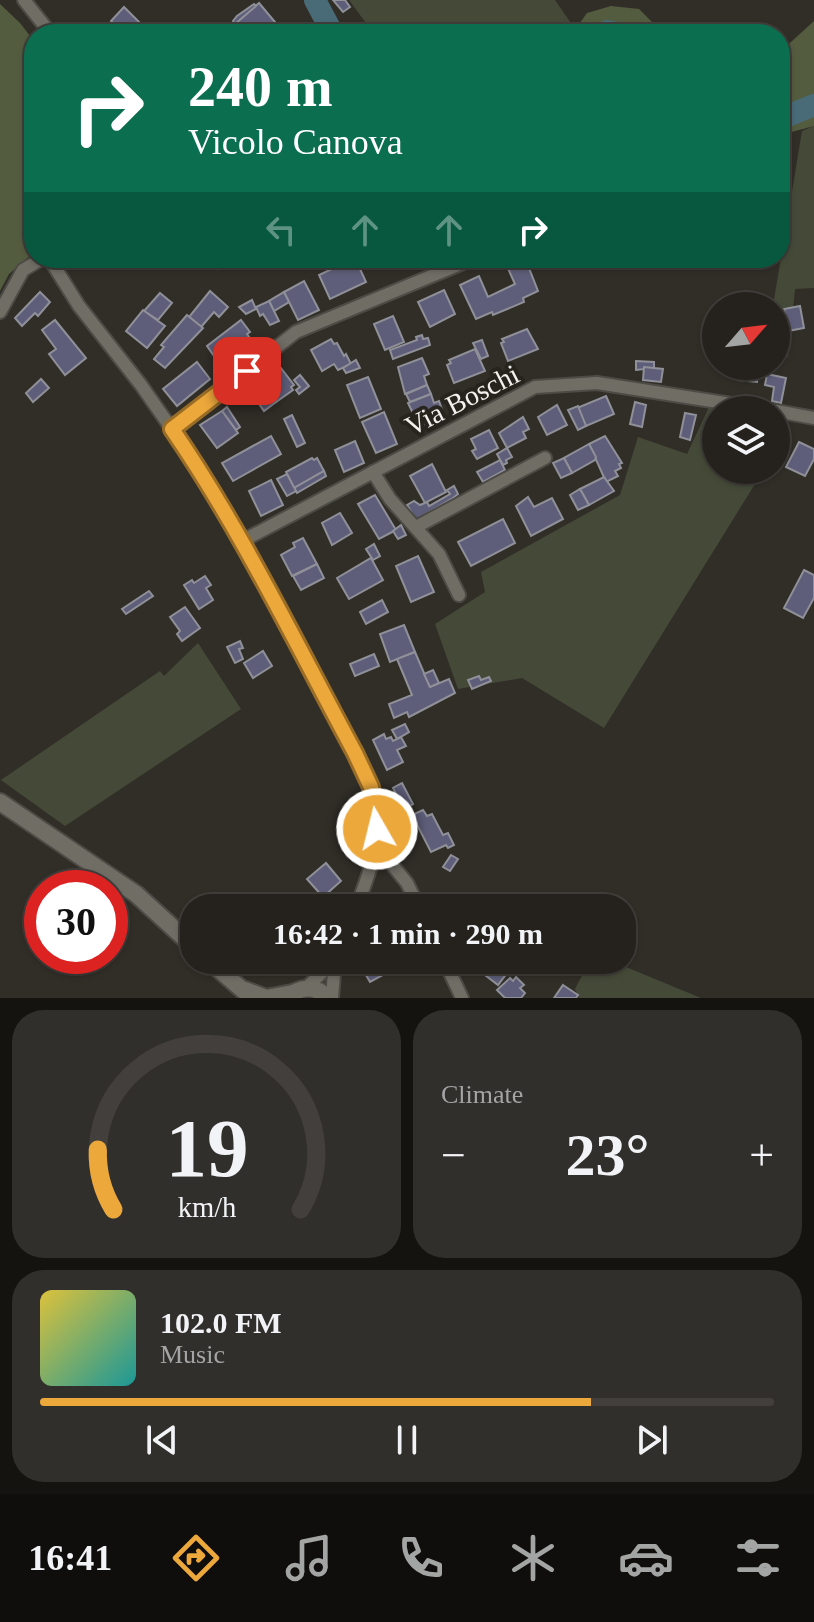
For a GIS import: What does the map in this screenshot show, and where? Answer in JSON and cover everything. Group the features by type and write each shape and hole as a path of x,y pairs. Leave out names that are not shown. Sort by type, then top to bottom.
{"street":[{"path":"24,0 43,24"},
{"path":"0,312 26,268"},
{"path":"55,268 79,306 199,468 242,541 355,753 371,787 377,814 376,845 360,894"},
{"path":"172,429 296,332 451,268"},
{"name":"Via Boschi","path":"242,541 535,387 597,383 702,399"},
{"name":"Via Boschi","path":"790,413 814,418"},
{"path":"416,527 545,458"},
{"path":"373,472 390,499 439,554 459,595"},
{"path":"0,802 136,894 180,934"},
{"path":"376,845 412,894"},
{"path":"224,974 246,993 266,998 317,990 330,998 334,974"},
{"path":"296,993 319,974"},
{"path":"451,974 462,998"}],"green space":[{"path":"349,0 555,0 572,24 367,24"},
{"path":"0,4 24,28 24,261 9,274 0,291"},
{"path":"611,6 639,9 654,24 579,24 587,13"},
{"path":"814,21 814,126 790,132 790,43"},
{"path":"814,126 814,288 795,289 790,338 790,292 775,292 779,268 790,268 790,203 802,131"},
{"path":"702,422 702,484 755,484 604,728 522,678 458,689 435,624 485,592 481,572 620,495 638,437 687,454"},
{"path":"198,643 241,709 65,826 1,780 160,671 164,676"},
{"path":"636,971 701,998 579,998 575,989 583,974 636,974"}],"building":[{"path":"333,0 345,0 350,7 343,12"},
{"path":"259,3 277,24 234,24"},
{"path":"254,4 256,6 235,24 233,21 237,16"},
{"path":"124,7 141,24 114,24 111,21"},
{"path":"334,268 360,268 366,282 330,299 319,275"},
{"path":"508,268 529,268 538,291 523,298 524,302 476,319 460,285 479,276 488,297 515,284"},
{"path":"304,281 319,310 298,320 284,292"},
{"path":"444,290 455,314 430,327 418,302"},
{"path":"210,291 228,307 219,317 214,312 201,327 189,317"},
{"path":"40,292 50,302 38,316 35,313 22,326 15,318"},
{"path":"284,292 289,302 274,311 269,301"},
{"path":"160,293 172,303 158,320 144,311"},
{"path":"252,300 256,309 246,314 239,307"},
{"path":"269,301 279,321 270,325 256,307"},
{"path":"800,306 804,328 790,331 790,308"},
{"path":"143,310 165,326 147,348 126,331"},
{"path":"187,315 203,328 165,368 154,359 164,347 161,345"},
{"path":"393,316 404,342 385,350 374,324"},
{"path":"55,320 86,358 65,375 49,354 56,349 42,330"},
{"path":"241,320 250,332 247,334 252,341 235,355 240,361 225,372 207,346"},
{"path":"527,329 538,349 508,361 502,339"},
{"path":"422,335 423,339 428,338 430,345 393,359 390,350 417,340 416,337"},
{"path":"331,339 351,364 338,370 334,364 322,371 311,350"},
{"path":"482,340 488,356 481,359 473,343"},
{"path":"475,349 485,371 454,383 447,365 451,363 449,360"},
{"path":"422,358 429,374 424,376 427,385 405,394 398,367"},
{"path":"356,360 360,368 346,373 343,368"},
{"path":"636,361 654,362 654,368 636,370"},
{"path":"197,362 210,379 177,406 163,389"},
{"path":"277,363 294,385 291,387 293,390 276,402 258,378"},
{"path":"644,367 663,369 661,382 643,380"},
{"path":"300,375 309,386 299,394 296,390 300,387 294,380"},
{"path":"368,377 381,409 360,418 347,385"},
{"path":"41,379 49,388 33,402 26,393"},
{"path":"766,380 786,380 782,396 773,396 774,387 765,385"},
{"path":"427,385 431,394 410,402 406,394"},
{"path":"266,389 276,402 264,411 255,398"},
{"path":"431,394 434,403 439,401 445,418 420,428 408,403"},
{"path":"606,396 614,414 586,426 577,408"},
{"path":"635,402 646,405 642,427 630,424"},
{"path":"557,405 567,425 547,435 538,417"},
{"path":"578,406 586,426 578,430 568,410"},
{"path":"227,407 240,427 236,430 222,411"},
{"path":"222,411 238,433 217,448 200,425"},
{"path":"384,412 397,444 376,453 362,422"},
{"path":"685,413 696,415 690,440 680,437"},
{"path":"292,415 305,443 297,447 284,419"},
{"path":"523,417 529,429 523,432 526,438 507,448 499,433"},
{"path":"489,430 498,448 477,459 472,451 476,449 471,439"},
{"path":"271,436 281,454 233,481 222,463"},
{"path":"605,436 622,463 619,464 621,468 615,471 618,476 606,482 589,444"},
{"path":"355,441 364,463 344,472 335,450"},
{"path":"799,442 814,449 814,459 805,476 790,469 790,459"},
{"path":"589,444 595,460 572,473 564,458"},
{"path":"507,448 512,457 503,465 497,454"},
{"path":"317,458 324,471 294,488 286,472"},
{"path":"564,458 572,473 561,478 553,463"},
{"path":"500,460 505,470 483,482 477,472"},
{"path":"432,464 446,492 425,503 410,476"},
{"path":"324,471 326,476 297,493 294,488"},
{"path":"287,474 296,491 287,496 277,479"},
{"path":"604,477 614,491 589,505 580,489"},
{"path":"271,480 283,505 261,516 249,491"},
{"path":"454,486 458,494 416,520 407,505 414,501 420,505 427,502 429,506 450,494 447,490"},
{"path":"580,489 589,505 578,510 570,495"},
{"path":"375,495 396,530 379,539 358,504"},
{"path":"528,497 534,507 552,498 563,519 531,536 516,506"},
{"path":"340,513 352,533 332,545 322,523"},
{"path":"503,519 515,543 471,566 458,542"},
{"path":"401,525 406,535 398,539 393,531"},
{"path":"303,538 317,564 292,576 281,555"},
{"path":"374,544 380,556 373,560 366,549"},
{"path":"418,556 434,592 411,602 396,566"},
{"path":"371,558 383,580 349,599 337,578"},
{"path":"317,564 324,578 301,590 293,576"},
{"path":"804,570 814,575 814,598 803,618 784,608"},
{"path":"205,576 211,585 206,588 213,600 199,609 184,585"},
{"path":"149,591 153,596 126,614 122,609"},
{"path":"382,600 388,612 366,624 360,612"},
{"path":"185,607 200,628 182,641 177,634 180,631 170,617"},
{"path":"404,625 415,652 390,662 380,634"},
{"path":"240,641 243,659 235,663 227,647"},
{"path":"263,651 272,666 253,678 244,663"},
{"path":"415,652 430,687 449,679 455,693 409,717 407,712 394,718 389,704 412,695 397,659"},
{"path":"374,654 379,666 355,676 350,664"},
{"path":"433,670 439,683 430,687 424,674"},
{"path":"479,676 481,680 489,677 491,681 472,689 468,680"},
{"path":"405,724 409,732 397,739 392,730"},
{"path":"384,734 386,739 391,737 393,741 401,737 406,746 397,750 403,762 387,770 373,740"},
{"path":"402,783 413,804 404,809 393,788"},
{"path":"423,810 427,816 432,814 443,835 448,833 454,845 431,852 412,815"},
{"path":"451,855 458,859 450,871 443,867"},
{"path":"326,863 341,881 326,894 320,894 307,879"},
{"path":"365,974 385,974 370,982"},
{"path":"486,974 506,974 498,985"},
{"path":"516,977 524,985 520,988 525,993 521,998 505,998 497,990 510,978 513,981"},
{"path":"563,985 578,995 576,998 554,998"}],"waterway":[{"path":"315,0 328,24"},
{"path":"790,115 814,105"}],"route":[{"path":"247,371 172,429 242,541 355,753 371,787 377,829"}]}
